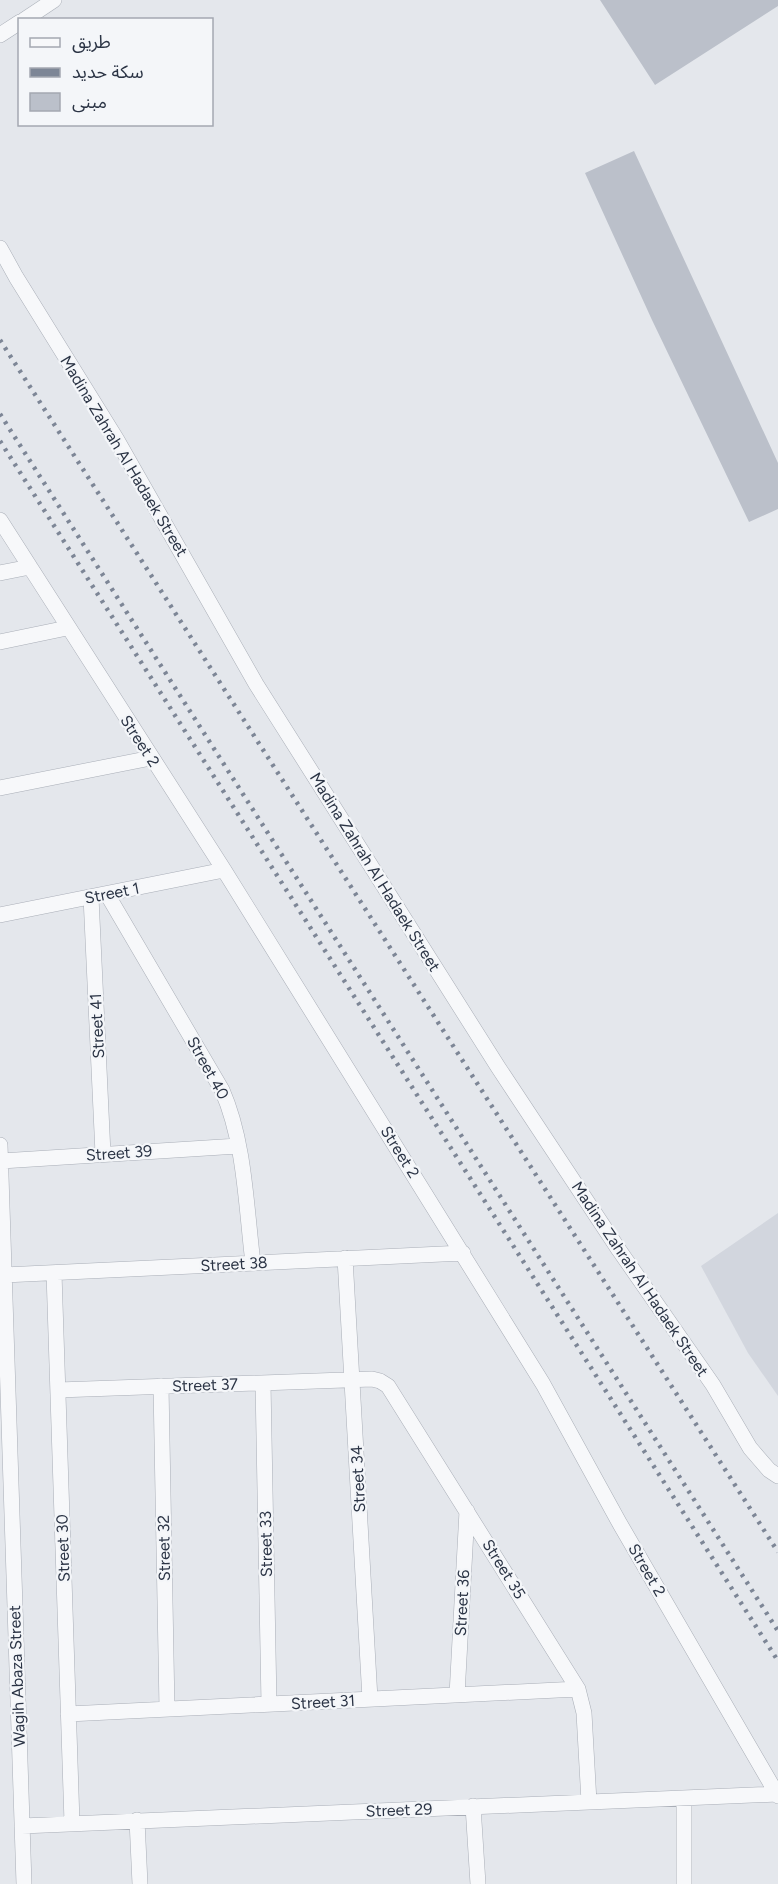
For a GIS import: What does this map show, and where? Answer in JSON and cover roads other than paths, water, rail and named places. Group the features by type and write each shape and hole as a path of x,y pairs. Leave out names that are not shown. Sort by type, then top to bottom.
{"street":[{"path":"26,18 38,4 54,0"},
{"path":"0,34 18,23"},
{"name":"Madina Zahrah Al Hadaek Street","path":"0,248 117,440 256,684 498,1067 712,1385 750,1448 769,1470 778,1476"},
{"name":"Street 2","path":"0,520 224,870 543,1384 620,1524 777,1795"},
{"path":"0,573 30,567"},
{"path":"0,642 68,628"},
{"path":"0,788 151,758"},
{"name":"Street 1","path":"0,915 224,870"},
{"name":"Street 40","path":"107,894 222,1090 234,1122 253,1263"},
{"name":"Street 41","path":"91,897 103,1154"},
{"name":"Wagih Abaza Street","path":"0,1144 4,1275 6,1546 24,1884"},
{"name":"Street 39","path":"0,1161 238,1146"},
{"name":"Street 38","path":"4,1275 463,1253"},
{"name":"Street 34","path":"345,1258 370,1699"},
{"name":"Street 30","path":"54,1273 72,1823"},
{"name":"Street 35","path":"352,1380 372,1379 388,1386 578,1689 584,1713 589,1802"},
{"name":"Street 37","path":"58,1390 352,1380"},
{"name":"Street 33","path":"263,1383 269,1704"},
{"name":"Street 32","path":"161,1386 167,1709"},
{"name":"Street 36","path":"457,1695 467,1510"},
{"name":"Street 31","path":"68,1714 578,1689"},
{"name":"Street 29","path":"22,1826 777,1795"},
{"path":"684,1798 684,1884"},
{"path":"473,1806 478,1884"},
{"path":"137,1821 140,1884"}],"railway":[{"path":"0,340 778,1552"},
{"path":"0,414 778,1631"},
{"path":"0,441 778,1661"}]}
